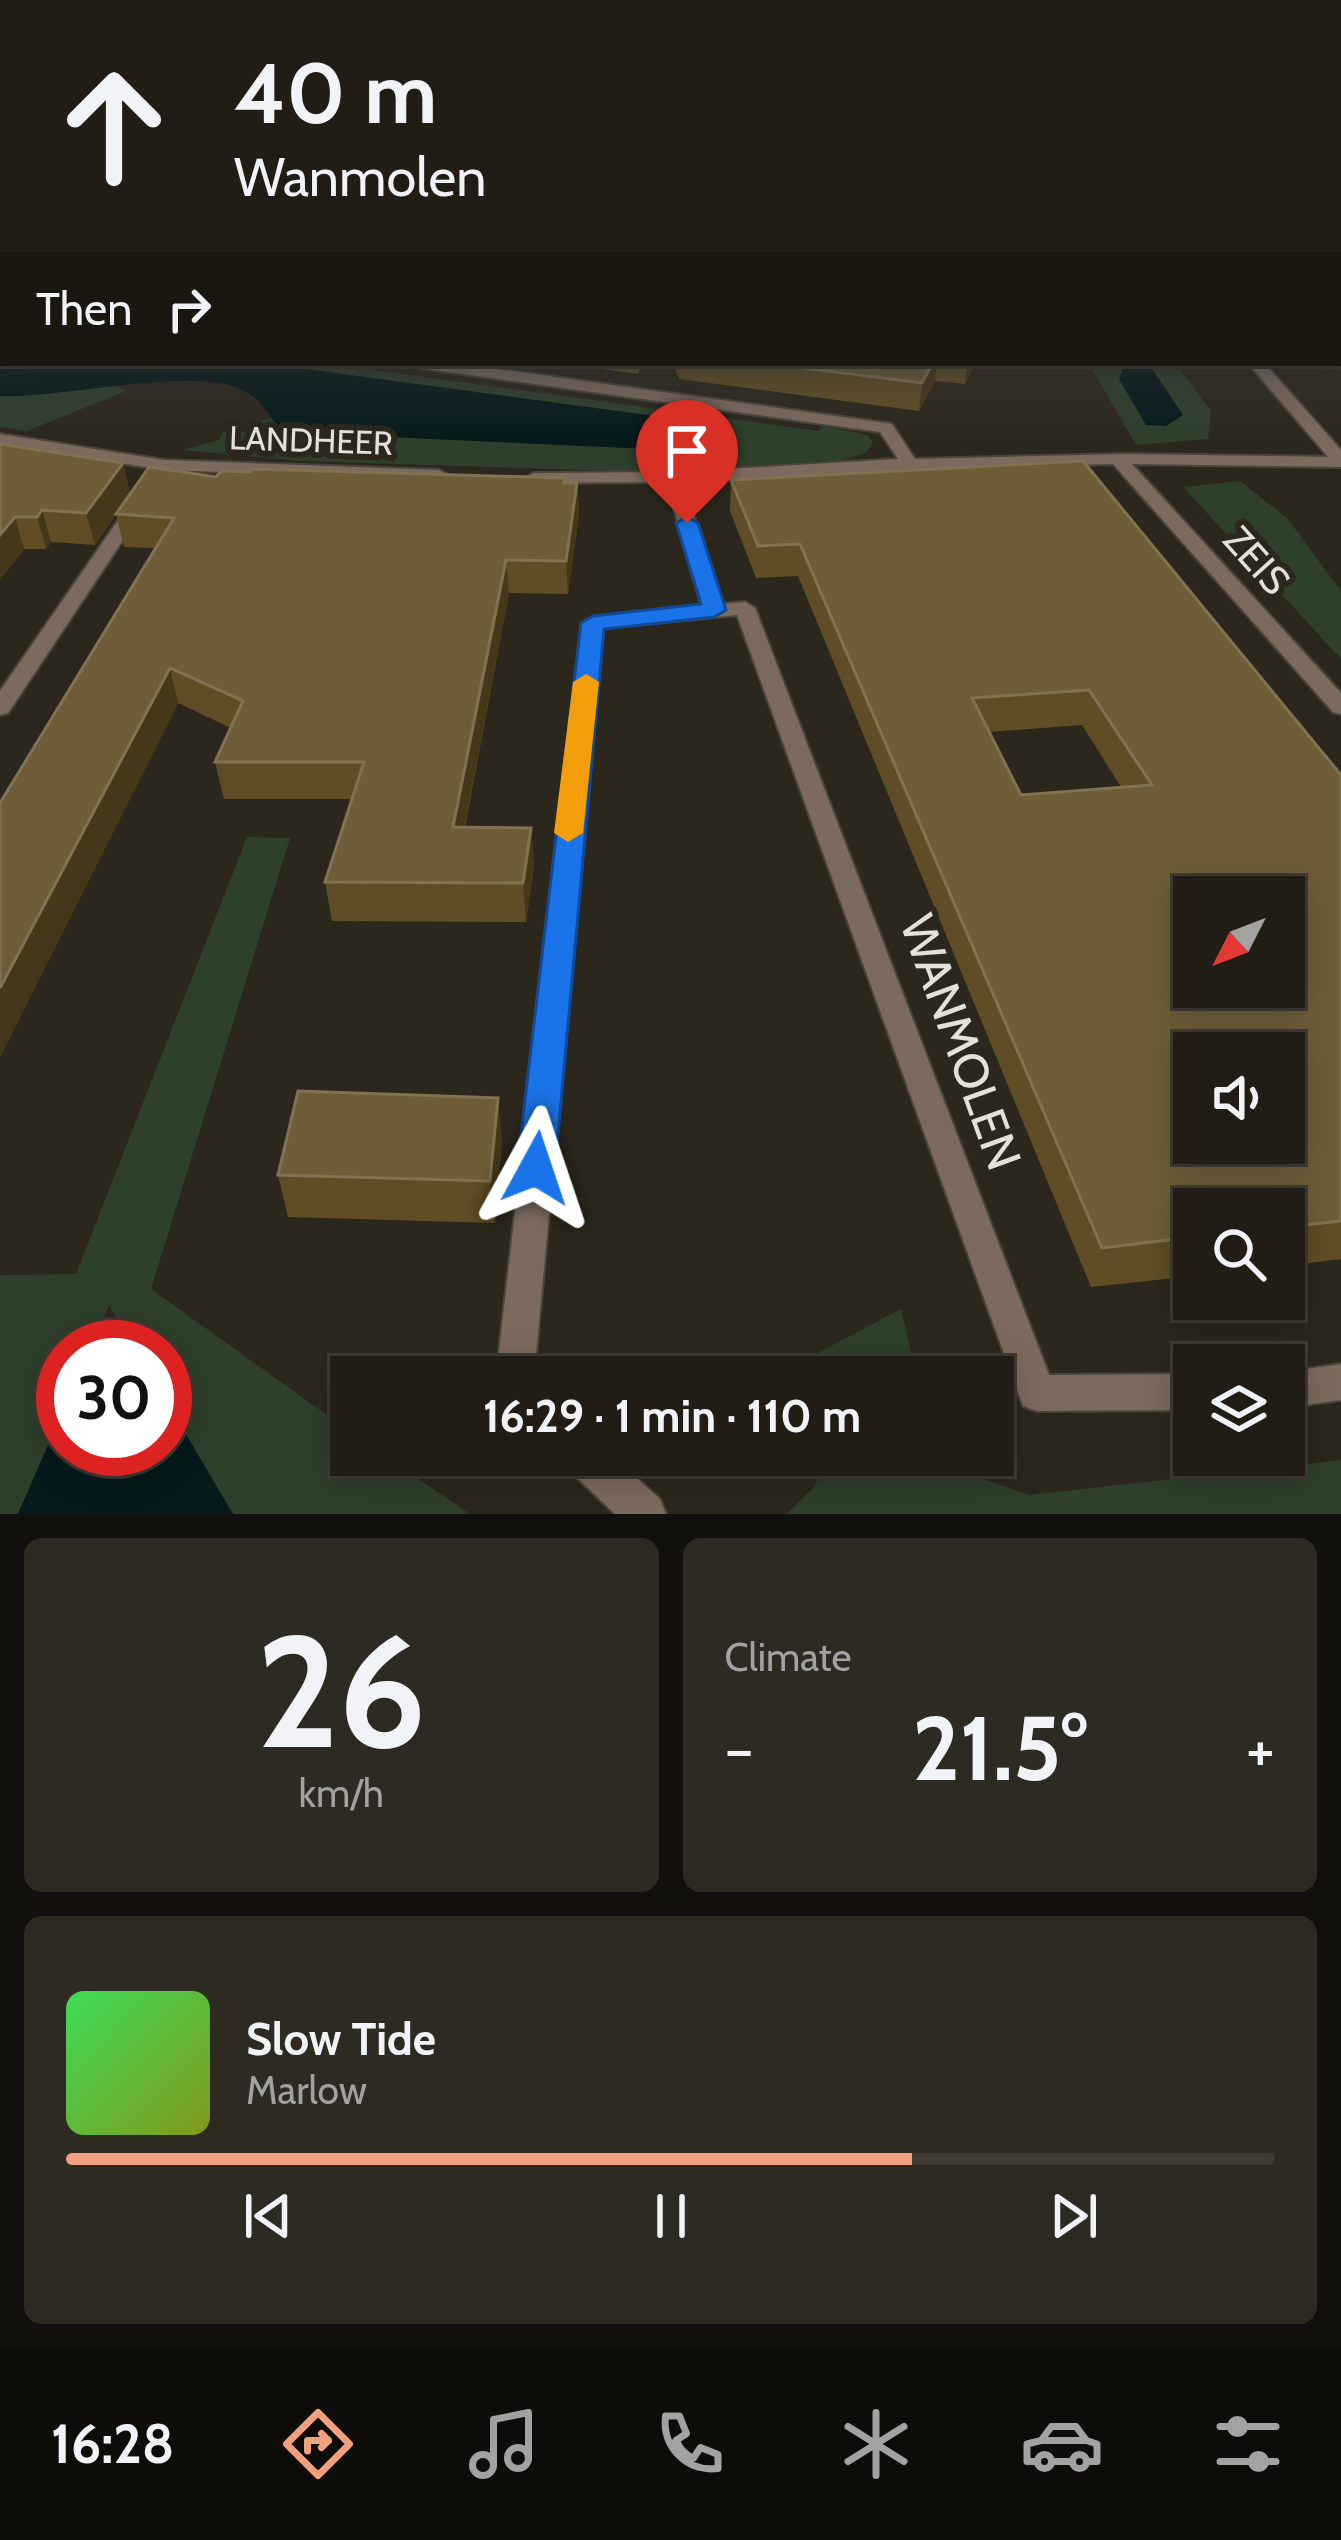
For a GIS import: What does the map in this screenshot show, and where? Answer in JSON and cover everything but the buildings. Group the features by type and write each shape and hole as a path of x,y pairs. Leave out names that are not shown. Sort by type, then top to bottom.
{"street":[{"path":"442,366 886,428 910,464"},
{"path":"1259,366 1341,461"},
{"name":"LANDHEER","path":"0,439 164,465 452,475"},
{"path":"524,478 674,480 910,464 1341,461"},
{"name":"ZEIS","path":"1120,462 1341,706"},
{"path":"0,708 164,465"},
{"path":"517,1356 593,623 714,610 674,480"},
{"name":"WANMOLEN","path":"714,610 746,608 1037,1393 1173,1392"},
{"path":"1305,1387 1341,1382"},
{"path":"605,1476 646,1514"}],"green space":[{"path":"283,366 345,366 818,431 823,426 867,435 873,442 867,452 845,460 649,472 301,461 182,450 219,440 223,432 247,432 251,422 272,419 281,432 628,448 699,424"},
{"path":"1090,366 1124,366 1119,379 1183,415 1150,366 1177,366 1211,411 1208,439 1136,445"},
{"path":"118,386 126,391 27,431 0,427 0,396"},
{"path":"1240,481 1287,518 1341,591 1341,659 1183,487"},
{"path":"247,837 290,838 151,1289 330,1417 330,1476 414,1476 470,1514 233,1514 192,1445 192,1320 118,1320 109,1306 103,1320 36,1320 36,1473 18,1514 0,1514 0,1275 76,1274"},
{"path":"901,1309 912,1356 812,1356"},
{"path":"1341,1460 1341,1514 786,1514 820,1476 977,1476 1029,1495 1198,1476 1305,1476 1305,1464"}],"shaded area":[{"path":"0,366 283,366 677,419 699,424 704,433 677,445 628,448 280,432 249,393 220,383 192,381 0,396"},
{"path":"1124,366 1150,366 1183,415 1166,426 1146,425 1119,379"},
{"path":"192,1445 233,1514 18,1514 36,1473 192,1476"}],"slow traffic":[{"path":"568,833 586,682"}],"route":[{"path":"536,1168 593,623 714,610 687,523"}]}
